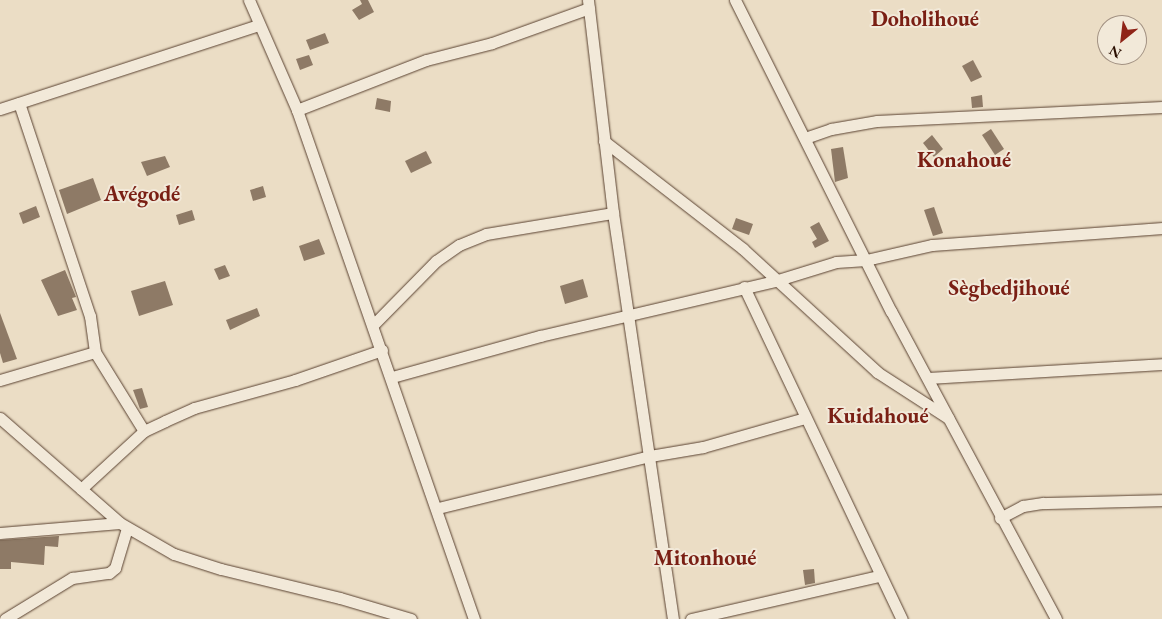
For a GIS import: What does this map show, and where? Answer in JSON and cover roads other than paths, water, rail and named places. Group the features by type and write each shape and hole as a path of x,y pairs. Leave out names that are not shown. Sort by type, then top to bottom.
{"street":[{"path":"249,0 258,25 297,110 438,508 474,619"},
{"path":"735,0 866,260 1000,518 1056,619"},
{"path":"297,110 426,60 492,43 588,4 613,214 630,316 673,619"},
{"path":"0,109 258,25"},
{"path":"19,103 90,316 95,352 144,431"},
{"path":"804,138 831,129 878,121 1162,107"},
{"path":"604,141 686,203 778,280 876,372 948,418"},
{"path":"373,325 436,261 459,245 486,234 613,214"},
{"path":"392,377 540,336 778,280 836,262 866,260 932,245 1162,228"},
{"path":"744,287 879,576 902,619"},
{"path":"81,488 144,431 194,408 295,380 382,350"},
{"path":"0,380 95,352"},
{"path":"928,378 1162,364"},
{"path":"0,418 124,526 174,554 204,565 411,619"},
{"path":"438,508 650,456 702,447 805,418"},
{"path":"1000,518 1024,506 1043,503 1162,500"},
{"path":"0,533 124,526"},
{"path":"5,619 72,578 109,573 117,562 124,526"},
{"path":"691,619 879,576"}],"district":[{"name":"Doholihoué","path":"925,19"},
{"name":"Konahoué","path":"964,160"},
{"name":"Avégodé","path":"142,194"},
{"name":"Sègbedjihoué","path":"1009,288"},
{"name":"Kuidahoué","path":"878,416"},
{"name":"Mitonhoué","path":"705,558"}]}
